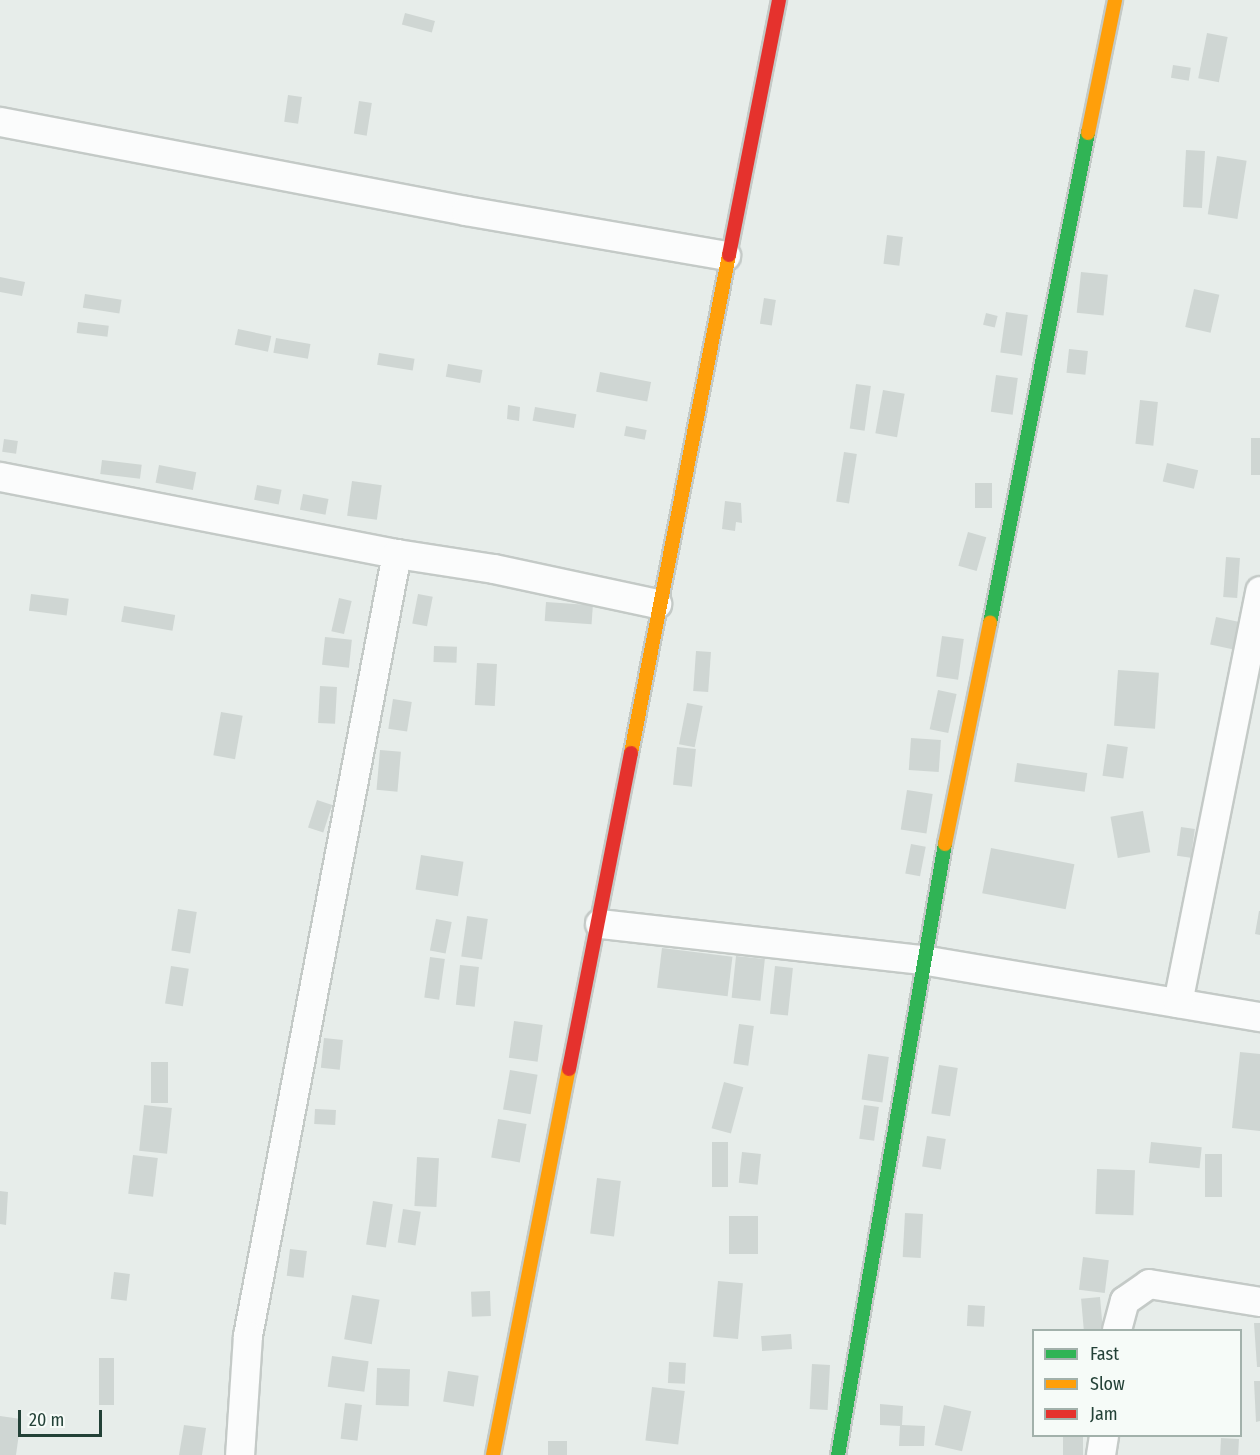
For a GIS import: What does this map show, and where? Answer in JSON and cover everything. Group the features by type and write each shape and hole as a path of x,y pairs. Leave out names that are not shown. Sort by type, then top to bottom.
{"street":[{"path":"493,1455 600,924 657,604 779,0"},
{"path":"838,1455 922,960 1115,0"},
{"path":"0,122 466,211 726,256"},
{"path":"0,477 397,554 494,569 657,604"},
{"path":"240,1455 248,1336 397,554"},
{"path":"1179,1003 1260,591"},
{"path":"600,924 922,960 1260,1017"},
{"path":"1117,1329 1125,1301 1149,1284 1260,1302"},
{"path":"1101,1455 1104,1437"}],"building":[{"path":"405,13 435,21 432,33 402,25"},
{"path":"1207,33 1228,37 1219,82 1198,78"},
{"path":"1173,65 1191,68 1189,81 1171,78"},
{"path":"288,95 302,97 298,124 284,122"},
{"path":"359,101 372,103 367,136 354,134"},
{"path":"1186,150 1205,151 1202,208 1183,207"},
{"path":"1217,156 1247,161 1237,219 1208,214"},
{"path":"887,235 903,237 899,266 883,264"},
{"path":"1081,272 1108,275 1104,316 1077,313"},
{"path":"0,277 25,282 22,296 0,292"},
{"path":"1194,289 1219,295 1211,333 1185,327"},
{"path":"85,294 122,300 119,314 83,308"},
{"path":"764,298 776,300 772,326 760,324"},
{"path":"1006,312 1028,315 1022,356 1000,353"},
{"path":"986,313 998,316 995,328 983,325"},
{"path":"78,322 109,326 107,337 77,333"},
{"path":"238,329 271,336 268,352 235,345"},
{"path":"276,338 310,344 308,359 273,353"},
{"path":"1069,349 1088,351 1085,375 1066,373"},
{"path":"379,353 415,359 413,370 377,365"},
{"path":"448,364 482,370 480,383 446,377"},
{"path":"600,372 651,382 647,402 596,392"},
{"path":"996,375 1018,378 1013,415 991,412"},
{"path":"856,384 871,386 865,431 850,429"},
{"path":"883,390 905,394 897,437 875,433"},
{"path":"1140,400 1158,402 1153,446 1135,444"},
{"path":"508,405 520,407 519,421 507,419"},
{"path":"535,407 576,414 574,428 533,421"},
{"path":"626,426 647,430 645,440 624,436"},
{"path":"1251,438 1260,438 1260,475 1251,475"},
{"path":"4,439 18,441 16,454 2,452"},
{"path":"844,452 857,454 849,503 836,501"},
{"path":"102,460 142,465 140,479 100,474"},
{"path":"1167,463 1198,470 1194,489 1163,482"},
{"path":"159,465 196,472 193,490 156,483"},
{"path":"352,481 382,485 377,520 347,516"},
{"path":"975,483 992,483 992,508 975,508"},
{"path":"257,485 282,490 279,504 254,500"},
{"path":"303,494 329,499 325,515 300,510"},
{"path":"725,501 741,503 742,523 736,522 735,531 722,529"},
{"path":"968,532 986,537 977,571 958,566"},
{"path":"1226,557 1240,558 1237,598 1223,597"},
{"path":"31,594 69,599 67,616 29,611"},
{"path":"418,594 433,597 427,626 412,623"},
{"path":"339,598 352,601 344,634 331,631"},
{"path":"546,602 593,605 592,624 545,621"},
{"path":"124,606 175,615 172,631 121,622"},
{"path":"1216,617 1239,622 1234,649 1210,644"},
{"path":"942,636 964,639 958,680 936,677"},
{"path":"325,637 352,640 349,668 322,665"},
{"path":"434,646 457,647 456,663 433,662"},
{"path":"696,651 711,652 708,692 693,691"},
{"path":"477,663 497,664 495,706 475,705"},
{"path":"1118,670 1159,673 1155,729 1114,726"},
{"path":"320,686 337,687 335,724 318,723"},
{"path":"938,690 957,694 948,733 930,729"},
{"path":"393,699 412,702 407,732 388,729"},
{"path":"687,703 703,706 695,747 679,744"},
{"path":"221,712 243,716 235,759 213,755"},
{"path":"911,738 941,740 939,772 909,770"},
{"path":"1107,744 1128,747 1123,779 1103,776"},
{"path":"677,747 696,749 692,787 673,785"},
{"path":"380,750 401,752 397,792 377,790"},
{"path":"1017,763 1087,773 1085,792 1014,782"},
{"path":"907,790 933,794 926,834 901,830"},
{"path":"317,800 332,805 323,833 308,828"},
{"path":"1143,811 1150,852 1118,858 1111,817"},
{"path":"1181,827 1195,829 1191,858 1177,856"},
{"path":"911,844 926,847 920,876 905,873"},
{"path":"991,848 1074,864 1066,909 982,893"},
{"path":"421,855 463,862 458,896 416,890"},
{"path":"178,909 197,912 190,953 171,950"},
{"path":"1260,911 1260,935 1255,934"},
{"path":"467,916 488,919 482,960 461,957"},
{"path":"436,919 452,922 446,953 430,950"},
{"path":"662,948 732,957 728,996 657,988"},
{"path":"736,956 765,959 760,1001 732,998"},
{"path":"430,957 445,959 439,1000 424,998"},
{"path":"460,965 479,967 475,1007 456,1005"},
{"path":"171,966 189,969 183,1006 165,1004"},
{"path":"775,966 793,968 788,1016 770,1014"},
{"path":"514,1021 543,1025 538,1062 509,1058"},
{"path":"739,1024 754,1026 748,1066 733,1064"},
{"path":"324,1038 343,1040 340,1070 321,1068"},
{"path":"1240,1052 1260,1054 1260,1131 1232,1128"},
{"path":"868,1054 889,1057 882,1102 862,1100"},
{"path":"151,1062 168,1062 168,1103 151,1103"},
{"path":"939,1065 958,1068 950,1116 931,1113"},
{"path":"510,1070 538,1075 531,1114 503,1109"},
{"path":"724,1082 743,1087 731,1134 712,1128"},
{"path":"144,1105 172,1108 167,1154 139,1151"},
{"path":"864,1105 879,1107 874,1141 859,1139"},
{"path":"315,1109 336,1110 335,1125 314,1124"},
{"path":"498,1119 527,1124 520,1162 491,1157"},
{"path":"927,1136 946,1139 941,1170 922,1167"},
{"path":"712,1142 728,1142 728,1187 712,1187"},
{"path":"1151,1142 1202,1147 1200,1168 1149,1163"},
{"path":"742,1152 761,1154 758,1185 739,1183"},
{"path":"1205,1154 1222,1154 1222,1197 1205,1197"},
{"path":"133,1155 158,1158 153,1197 128,1194"},
{"path":"417,1157 439,1158 436,1207 414,1206"},
{"path":"1097,1169 1135,1170 1133,1215 1095,1214"},
{"path":"597,1178 621,1181 614,1237 590,1234"},
{"path":"0,1191 8,1192 6,1225 0,1224"},
{"path":"373,1201 393,1204 386,1248 366,1244"},
{"path":"403,1209 421,1212 415,1245 398,1243"},
{"path":"905,1213 923,1214 921,1258 903,1257"},
{"path":"729,1216 758,1216 758,1254 729,1254"},
{"path":"290,1249 307,1251 304,1278 287,1276"},
{"path":"1083,1257 1109,1260 1105,1293 1079,1290"},
{"path":"114,1272 130,1274 127,1301 111,1299"},
{"path":"718,1281 743,1283 738,1339 713,1337"},
{"path":"490,1291 491,1316 472,1317 471,1292"},
{"path":"352,1295 380,1300 372,1344 344,1339"},
{"path":"1100,1297 1103,1329 1084,1329 1081,1299"},
{"path":"968,1305 985,1306 984,1327 967,1326"},
{"path":"1254,1323 1260,1323 1260,1367 1257,1367"},
{"path":"791,1334 792,1349 762,1351 761,1336"},
{"path":"332,1356 369,1361 364,1392 328,1387"},
{"path":"99,1358 114,1358 114,1405 99,1405"},
{"path":"669,1362 686,1363 685,1384 668,1383"},
{"path":"812,1364 830,1365 828,1410 810,1409"},
{"path":"377,1368 410,1369 409,1406 376,1405"},
{"path":"448,1371 479,1376 474,1406 443,1402"},
{"path":"1254,1381 1260,1381 1260,1421 1256,1422"},
{"path":"652,1387 685,1391 678,1445 645,1441"},
{"path":"345,1403 362,1405 357,1441 341,1439"},
{"path":"880,1404 903,1406 902,1425 925,1426 924,1446 899,1446 900,1426 880,1425"},
{"path":"944,1405 971,1411 962,1451 935,1445"},
{"path":"0,1416 21,1419 16,1455 0,1455"},
{"path":"184,1425 206,1428 202,1455 179,1455"},
{"path":"1063,1437 1083,1437 1083,1455 1063,1455"},
{"path":"1221,1438 1239,1439 1238,1455 1220,1455"},
{"path":"548,1441 567,1441 567,1455 548,1455"}],"traffic: fast":[{"path":"990,623 1088,133"},
{"path":"838,1455 945,844"}],"traffic: slow":[{"path":"1088,133 1115,0"},
{"path":"631,753 729,255"},
{"path":"945,844 990,623"},
{"path":"493,1455 569,1069"}],"traffic: jam":[{"path":"729,255 779,0"},
{"path":"569,1069 631,753"}]}
